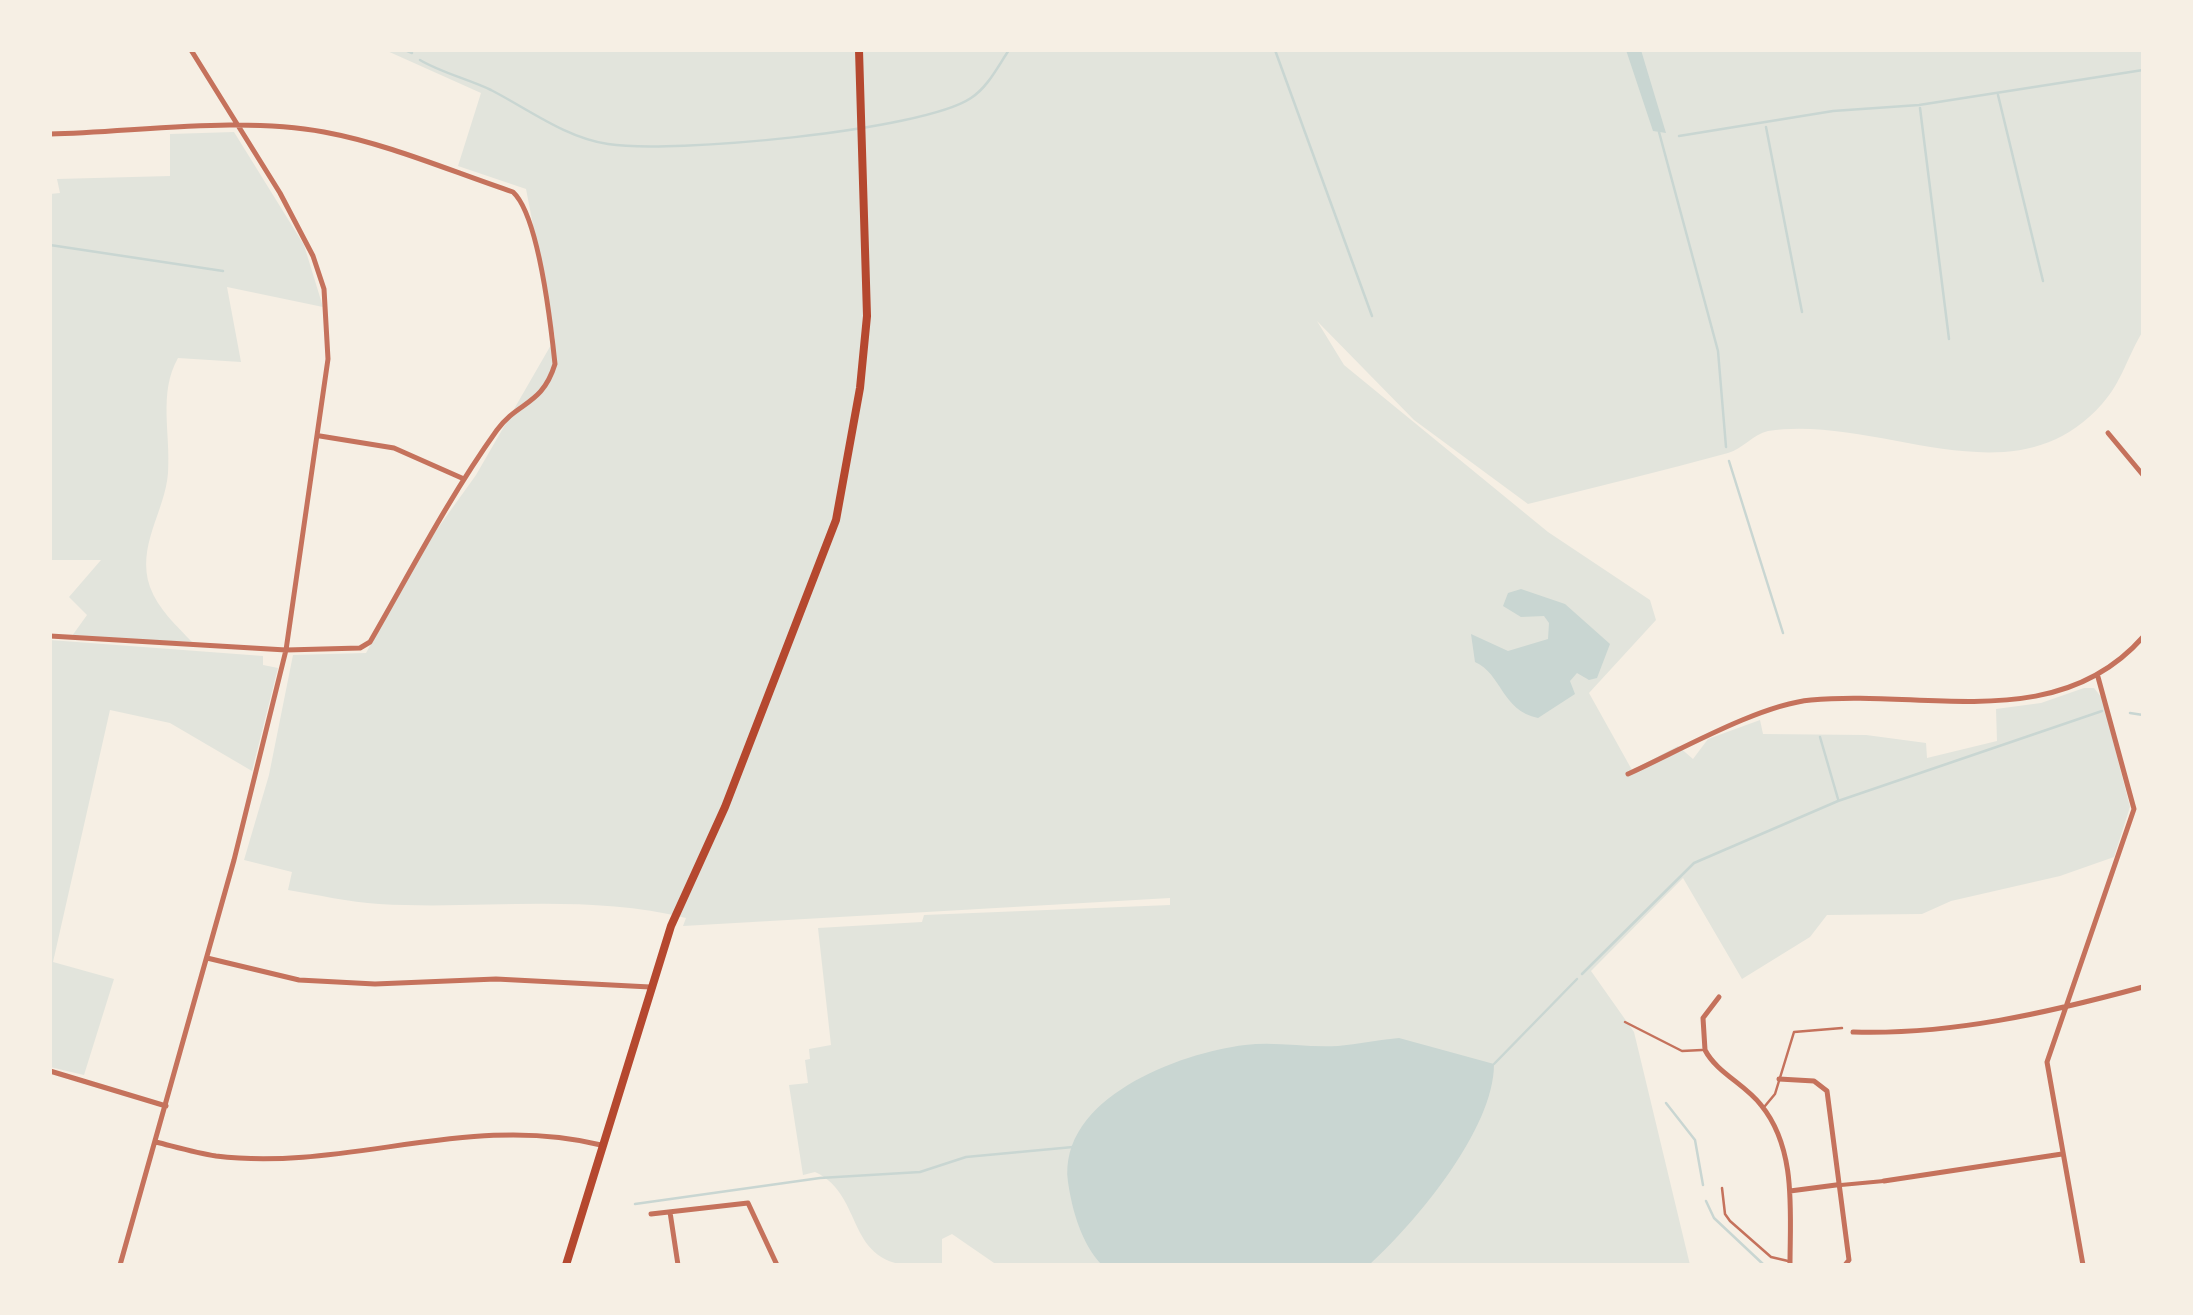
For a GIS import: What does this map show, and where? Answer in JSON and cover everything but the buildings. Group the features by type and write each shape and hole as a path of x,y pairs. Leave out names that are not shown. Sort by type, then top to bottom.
{"main road":[{"path":"566,1265 670,926 778,674 836,520 860,388 867,316 860,50"}],"street":[{"path":"120,1265 207,958 286,650 320,436 328,358 322,280 302,232 191,50"},
{"path":"50,134 240,127 320,131 390,147 513,192 523,201 530,227 555,364 549,385 536,401 500,426 370,642 360,648 286,650 50,636"},
{"path":"2108,433 2143,475"},
{"path":"320,436 394,448 465,479"},
{"path":"1628,774 1683,745 1810,700 1980,702 2034,696 2098,677 2143,637"},
{"path":"2082,1265 2047,1062 2134,809 2114,722 2098,677"},
{"path":"207,958 316,982 496,979 650,987"},
{"path":"1852,1032 1942,1031 2064,1008 2143,987"},
{"path":"1719,997 1703,1018 1705,1050 1764,1108 1782,1149 1790,1191 1790,1263"},
{"path":"50,1072 166,1106"},
{"path":"1779,1079 1814,1081 1826,1091 1849,1260 1845,1265"},
{"path":"156,1142 236,1157 360,1150 464,1134 518,1134 601,1145"},
{"path":"1790,1191 2062,1154"},
{"path":"651,1214 748,1203 776,1265"},
{"path":"670,1212 678,1265"}],"lane":[{"path":"1625,1022 1682,1051 1705,1050"},
{"path":"1764,1108 1776,1094 1794,1032 1842,1028"},
{"path":"1722,1188 1730,1221 1771,1257 1790,1263"}],"shaded area":[{"path":"385,50 2143,50 2143,331 2115,387 2102,404 2067,433 2028,448 1987,452 1811,429 1768,431 1728,453 1528,504 1414,420 1317,321 1344,365 1548,532 1650,600 1656,620 1589,693 1632,770 1678,746 1693,759 1708,739 1760,720 1763,734 1866,735 1926,743 1927,758 1997,741 1996,709 2041,703 2094,688 2102,698 2130,807 2114,857 2060,876 1951,901 1922,914 1827,915 1810,937 1742,979 1683,878 1591,971 1634,1032 1690,1265 997,1265 952,1234 942,1239 942,1264 909,1265 886,1260 860,1233 832,1184 815,1172 803,1175 789,1085 808,1083 805,1060 810,1059 809,1049 831,1045 818,928 922,922 924,915 1170,905 1170,898 683,926 686,918 609,906 417,905 345,900 288,890 292,872 244,860 269,775 293,655 366,653 420,553 476,475 555,338 526,189 458,166 481,93"},
{"path":"1626,50 1641,50 1666,133 1653,131"},
{"path":"234,132 304,245 323,307 227,287 241,362 178,358 172,371 167,399 168,473 146,557 147,572 158,602 192,642 72,636 87,615 69,597 101,560 50,560 50,194 60,193 57,179 170,176 170,134"},
{"path":"1521,589 1565,604 1610,644 1597,678 1589,680 1577,673 1570,681 1575,694 1538,718 1517,708 1491,675 1475,662 1471,634 1508,651 1548,639 1549,623 1544,616 1521,617 1503,606 1508,593"},
{"path":"50,640 263,656 263,665 278,668 252,771 170,723 110,710 53,962 114,979 84,1075 50,1067"},
{"path":"1399,1038 1494,1064 1491,1089 1481,1117 1450,1172 1409,1224 1369,1265 1102,1265 1095,1257 1072,1204 1068,1182 1070,1152 1082,1126 1102,1104 1128,1085 1188,1058 1245,1045 1338,1046"}],"waterway":[{"path":"405,50 412,53"},
{"path":"420,60 491,90 592,141 684,146 851,130 944,110 977,93 1009,50"},
{"path":"1275,50 1372,316"},
{"path":"1679,136 1833,111 1919,105 2143,70"},
{"path":"1998,95 2043,281"},
{"path":"1920,108 1949,339"},
{"path":"1766,127 1802,312"},
{"path":"1659,132 1718,351 1726,447"},
{"path":"50,245 223,271"},
{"path":"1729,461 1783,633"},
{"path":"1582,974 1694,863 1838,801 2102,711"},
{"path":"2130,713 2143,715"},
{"path":"1820,737 1838,799"},
{"path":"1494,1064 1577,979"},
{"path":"1666,1103 1695,1140 1703,1185"},
{"path":"635,1204 820,1178 920,1172 966,1157 1073,1147"},
{"path":"1706,1201 1714,1218 1764,1265"}]}
